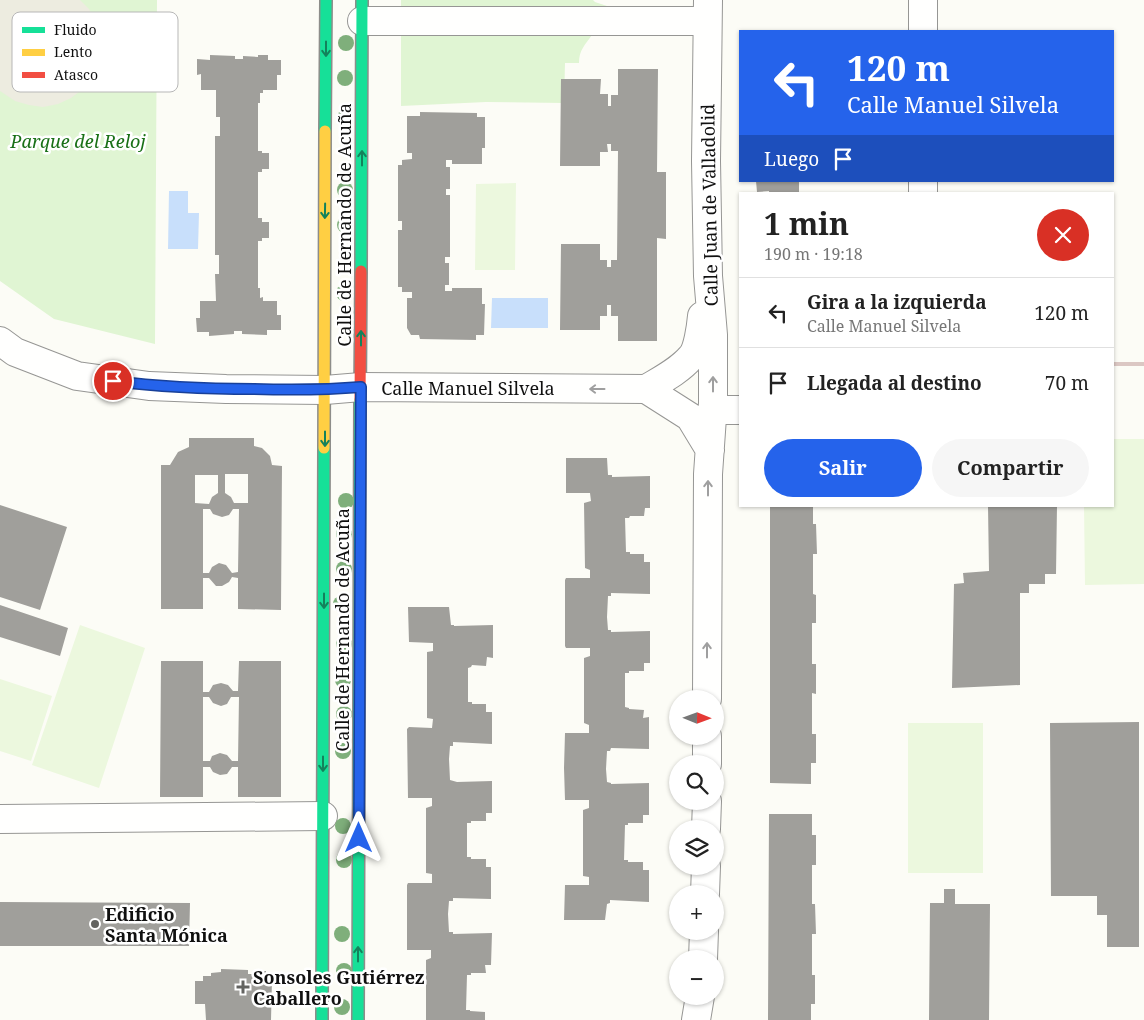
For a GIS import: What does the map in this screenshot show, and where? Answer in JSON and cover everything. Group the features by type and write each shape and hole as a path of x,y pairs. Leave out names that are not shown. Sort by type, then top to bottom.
{"street":[{"name":"Calle de Hernando de Acuña","path":"322,1020 326,0"},
{"path":"923,0 923,30"},
{"path":"362,11 707,10"},
{"name":"Calle Juan de Valladolid","path":"707,10 706,161 708,276 713,335 712,410 708,474 707,690"},
{"name":"Calle de Hernando de Acuña","path":"358,1020 362,11"},
{"path":"708,276 700,332 692,356 646,389 690,417 710,450"},
{"name":"Calle Manuel Silvela","path":"0,341 15,352 77,376 149,386 325,390 361,387 646,389"},
{"path":"712,410 739,410"},
{"path":"0,819 323,816"},
{"path":"696,1020 698,1005"}],"green space":[{"name":"Parque del Reloj","path":"0,0 157,0 157,12 12,12 12,92 156,92 155,344 54,319 0,281"},
{"path":"401,0 593,0 610,7 583,48 579,63 565,63 564,103 486,102 401,106"},
{"path":"516,183 515,270 475,270 476,184"},
{"path":"1114,439 1144,439 1144,584 1085,585 1084,507 1114,507"},
{"path":"80,625 145,648 99,788 32,765"},
{"path":"0,679 52,696 31,761 0,751"},
{"path":"908,723 983,723 983,873 908,873"}],"shaded area":[{"path":"0,0 80,0 91,12 12,12 12,92 79,92 58,104 43,107 15,101 0,91"}],"water":[{"path":"169,191 188,191 188,213 199,213 198,249 168,249"},
{"path":"492,298 548,298 548,328 491,328"}],"building":[{"path":"210,55 235,56 235,59 243,59 243,56 258,57 258,55 268,55 268,60 281,60 281,75 277,75 277,90 263,90 263,93 260,93 260,103 258,103 258,151 269,153 269,169 262,169 262,172 258,172 258,218 262,218 262,222 269,222 269,238 262,238 262,241 258,241 258,288 260,288 260,298 263,297 263,301 277,301 277,315 281,315 281,330 267,330 267,335 242,334 242,331 234,331 234,334 209,336 209,332 197,332 196,318 200,318 200,301 216,301 215,274 219,274 219,255 215,255 215,136 220,136 220,117 216,117 216,90 201,90 201,74 197,75 197,59 210,60"},
{"path":"618,69 658,69 657,172 666,172 666,239 657,238 657,341 618,341 618,316 611,316 611,305 607,305 607,316 600,316 600,330 560,330 561,244 600,244 600,260 607,260 607,267 611,267 611,260 617,260 618,151 611,151 611,144 607,144 608,152 600,152 600,166 560,166 561,79 601,79 600,94 608,94 608,106 611,106 611,95 618,95"},
{"path":"420,112 477,113 477,117 485,117 485,148 482,148 482,164 452,164 452,160 446,160 446,167 450,167 450,189 446,189 446,195 450,195 450,257 445,257 445,263 449,263 449,285 445,285 445,291 452,291 452,288 482,288 482,304 485,304 484,335 476,335 476,340 420,339 419,335 411,335 407,328 407,298 412,298 412,292 402,292 402,287 398,287 398,230 402,230 402,221 398,221 398,165 402,165 402,160 412,159 412,153 407,153 407,116 420,116"},
{"path":"756,182 799,182 799,192 757,192"},
{"path":"189,438 254,438 254,446 262,448 270,456 272,465 282,466 281,610 238,609 238,578 232,577 229,582 222,586 216,586 209,578 203,578 203,609 161,609 161,465 170,465 178,452 189,447","holes":["225,474 248,474 248,503 234,503 231,497 225,493","195,475 218,475 218,493 212,497 209,504 195,503","203,509 210,509 213,514 222,517 229,515 233,509 239,509 238,572 232,573 226,565 219,563 212,567 209,573 203,573"]},
{"path":"566,458 607,458 608,475 612,475 612,477 650,476 650,508 645,508 644,516 625,518 626,552 630,552 630,554 644,554 644,562 650,562 650,594 611,593 611,596 608,596 607,617 608,630 611,630 611,632 650,631 650,663 644,663 644,671 629,671 629,673 625,673 625,707 644,710 643,718 649,717 649,749 611,748 610,751 607,751 606,769 607,782 611,784 649,783 649,815 643,815 643,823 628,823 628,825 625,825 624,860 628,860 628,862 643,862 643,870 649,870 649,902 610,900 610,903 607,904 605,920 564,920 565,885 589,885 589,877 583,876 583,810 589,808 589,800 565,800 564,768 565,733 589,733 589,725 584,723 584,658 590,656 590,648 566,648 565,646 565,580 566,578 590,578 590,570 585,568 584,503 591,501 590,493 566,493"},
{"path":"0,505 67,527 40,610 0,597"},
{"path":"770,507 813,507 813,524 816,524 817,554 813,554 813,594 816,595 816,623 812,623 812,664 816,664 816,694 812,693 812,734 816,734 816,763 811,763 811,784 770,783"},
{"path":"988,507 1057,507 1056,574 1045,574 1045,584 1029,584 1029,593 1020,593 1020,685 952,688 954,584 964,583 963,573 989,571"},
{"path":"0,605 68,628 60,656 0,637"},
{"path":"408,607 449,607 451,625 454,626 493,625 493,658 487,657 486,666 472,665 468,668 468,702 472,702 472,704 486,704 486,712 492,712 492,744 453,742 453,746 450,746 449,759 450,780 457,782 492,781 492,813 486,813 486,821 471,821 471,823 467,823 467,857 471,857 471,859 486,859 486,867 491,867 491,899 453,898 453,901 449,901 448,914 449,932 453,932 453,934 492,933 491,965 485,965 486,973 471,973 471,975 467,975 466,1010 485,1012 485,1020 426,1020 426,960 431,958 431,950 407,950 407,885 408,883 432,883 432,874 426,873 426,808 432,806 432,798 408,798 407,729 409,727 432,728 433,719 427,718 427,652 433,651 433,643 409,642"},
{"path":"161,661 203,661 203,692 209,692 213,685 221,683 228,685 233,691 238,691 239,661 281,661 281,797 238,797 238,767 232,767 227,774 220,775 213,772 210,767 203,767 203,797 160,797","holes":["203,697 209,697 213,703 221,706 227,704 231,697 239,697 238,761 232,761 227,755 220,753 212,756 210,761 203,761"]},
{"path":"1139,722 1139,947 1107,947 1107,915 1097,915 1097,896 1051,896 1050,723"},
{"path":"769,814 812,814 812,835 816,835 816,865 812,865 812,904 815,904 816,934 812,934 812,975 815,975 815,1004 811,1004 811,1020 768,1020"},
{"path":"944,889 955,889 955,904 990,904 989,1020 929,1020 930,903 944,903"},
{"name":"Edificio Santa Mónica","path":"0,902 190,903 189,946 0,946"},
{"path":"221,969 248,970 248,974 253,974 253,971 266,971 266,979 272,979 271,1020 206,1020 205,1004 195,1004 195,981 203,981 203,976 211,976 211,973 221,972"}],"railway":[{"path":"1114,364 1144,364"}],"traffic: fast":[{"path":"325,131 326,0"},
{"path":"361,271 362,0"},
{"path":"358,1020 360,400"},
{"path":"322,1020 324,448"}],"traffic: slow":[{"path":"324,448 325,131"}],"traffic: jam":[{"path":"360,400 361,271"}],"place":[{"name":"Edificio Santa Mónica","path":"95,924"},
{"name":"Sonsoles Gutiérrez Caballero","path":"243,987"}],"route":[{"path":"113,381 149,386 226,389 325,390 361,387 359,838"}]}
